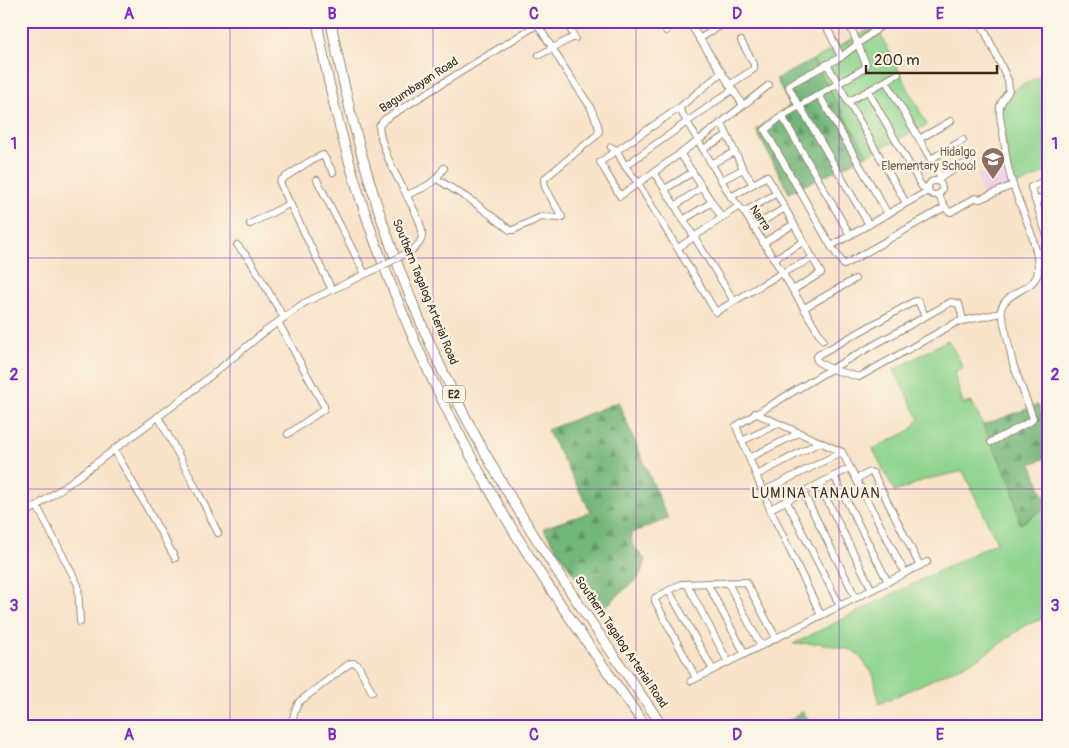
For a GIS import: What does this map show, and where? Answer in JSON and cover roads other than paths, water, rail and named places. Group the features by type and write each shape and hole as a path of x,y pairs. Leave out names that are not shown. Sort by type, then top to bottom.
{"highway":[{"name":"E2","path":"317,21 334,106 365,213 385,272 424,364 461,438 508,522 563,607 646,727"},
{"name":"Southern Tagalog Arterial Road","path":"331,21 347,97 364,161 399,269 437,360 474,433 520,513 663,727"}],"street":[{"path":"539,55 552,47 575,38 566,21"},
{"path":"660,21 666,31"},
{"path":"824,21 841,57"},
{"path":"848,21 866,66 782,116 765,130 841,264 845,265 946,207"},
{"path":"871,21 875,31"},
{"path":"869,225 789,86 841,57 888,21"},
{"path":"980,21 1008,80 1010,90 1002,99 1000,114 1006,154 1013,185 1029,225 1038,262 1038,272 1034,281 1002,304 1001,314 1014,364 1033,415 1032,421 991,442"},
{"path":"690,22 699,39 743,105"},
{"path":"437,179 475,203 510,230 542,216 562,218 545,187 544,179 597,135 599,131 590,106 552,47 541,23"},
{"name":"Bagumbayan Road","path":"368,273 415,249 421,240 422,232 416,213 380,139 379,126 385,119 541,23"},
{"path":"699,39 723,24"},
{"path":"625,166 688,122 754,70 754,64 741,41"},
{"path":"827,64 906,203"},
{"path":"722,72 680,108 614,149 600,162 620,196 722,124 769,85"},
{"path":"848,102 898,74"},
{"path":"886,81 930,159 942,188 938,195"},
{"path":"868,91 922,187 932,195 938,195"},
{"path":"818,95 888,214"},
{"name":"Narra","path":"680,108 731,197 744,212 823,340"},
{"path":"782,116 850,235"},
{"path":"919,139 951,121"},
{"path":"722,124 743,169 753,184"},
{"path":"703,149 726,136"},
{"path":"930,159 963,140"},
{"path":"614,149 638,183 716,312 782,273 813,258"},
{"path":"711,164 735,152"},
{"path":"680,153 722,218"},
{"path":"332,290 281,187 281,180 323,155 333,172"},
{"path":"928,190 929,183 970,161"},
{"path":"407,195 429,185 437,179 444,168"},
{"path":"722,180 743,169"},
{"path":"654,172 734,301"},
{"path":"665,189 692,172"},
{"path":"731,197 767,176 821,273 793,290"},
{"path":"1047,235 1031,187 1048,178"},
{"path":"21,517 158,416 304,303 368,273 317,180"},
{"path":"938,195 950,212 975,198 980,199 1013,185"},
{"path":"675,206 702,187"},
{"path":"831,246 928,190"},
{"path":"744,212 777,193"},
{"path":"1035,200 1048,195"},
{"path":"683,220 712,202"},
{"path":"250,224 290,204"},
{"path":"678,248 739,206"},
{"path":"753,227 785,208"},
{"path":"1041,219 1048,216"},
{"path":"763,243 794,224"},
{"path":"774,259 803,242"},
{"path":"237,245 250,260 324,406 324,409 288,434"},
{"path":"1038,262 1048,257"},
{"path":"804,308 855,279"},
{"path":"925,316 918,301 915,301 818,355 816,358 818,362 831,369 859,377 963,320 1001,314"},
{"path":"822,615 770,509 736,426 831,369 951,302 959,304 963,320"},
{"path":"755,413 842,452 905,573"},
{"path":"158,416 218,533"},
{"path":"742,441 778,424"},
{"path":"749,458 799,433"},
{"path":"756,475 820,442"},
{"path":"114,449 176,558"},
{"path":"764,492 842,452"},
{"path":"770,509 850,468"},
{"path":"856,479 870,472 873,473 920,566"},
{"path":"834,476 888,582"},
{"path":"819,484 872,590"},
{"path":"803,492 856,598"},
{"path":"786,500 840,606"},
{"path":"37,506 78,585 80,622"},
{"path":"776,638 746,582 686,584 669,590 655,598 694,680 927,562"},
{"path":"707,583 745,654"},
{"path":"728,583 761,646"},
{"path":"686,584 728,662"},
{"path":"669,590 713,670"},
{"path":"291,727 299,702 349,664 358,665 372,692"}],"place":[{"name":"Hidalgo Elementary School","path":"993,180"}],"district":[{"name":"LUMINA TANAUAN","path":"816,493"}]}
